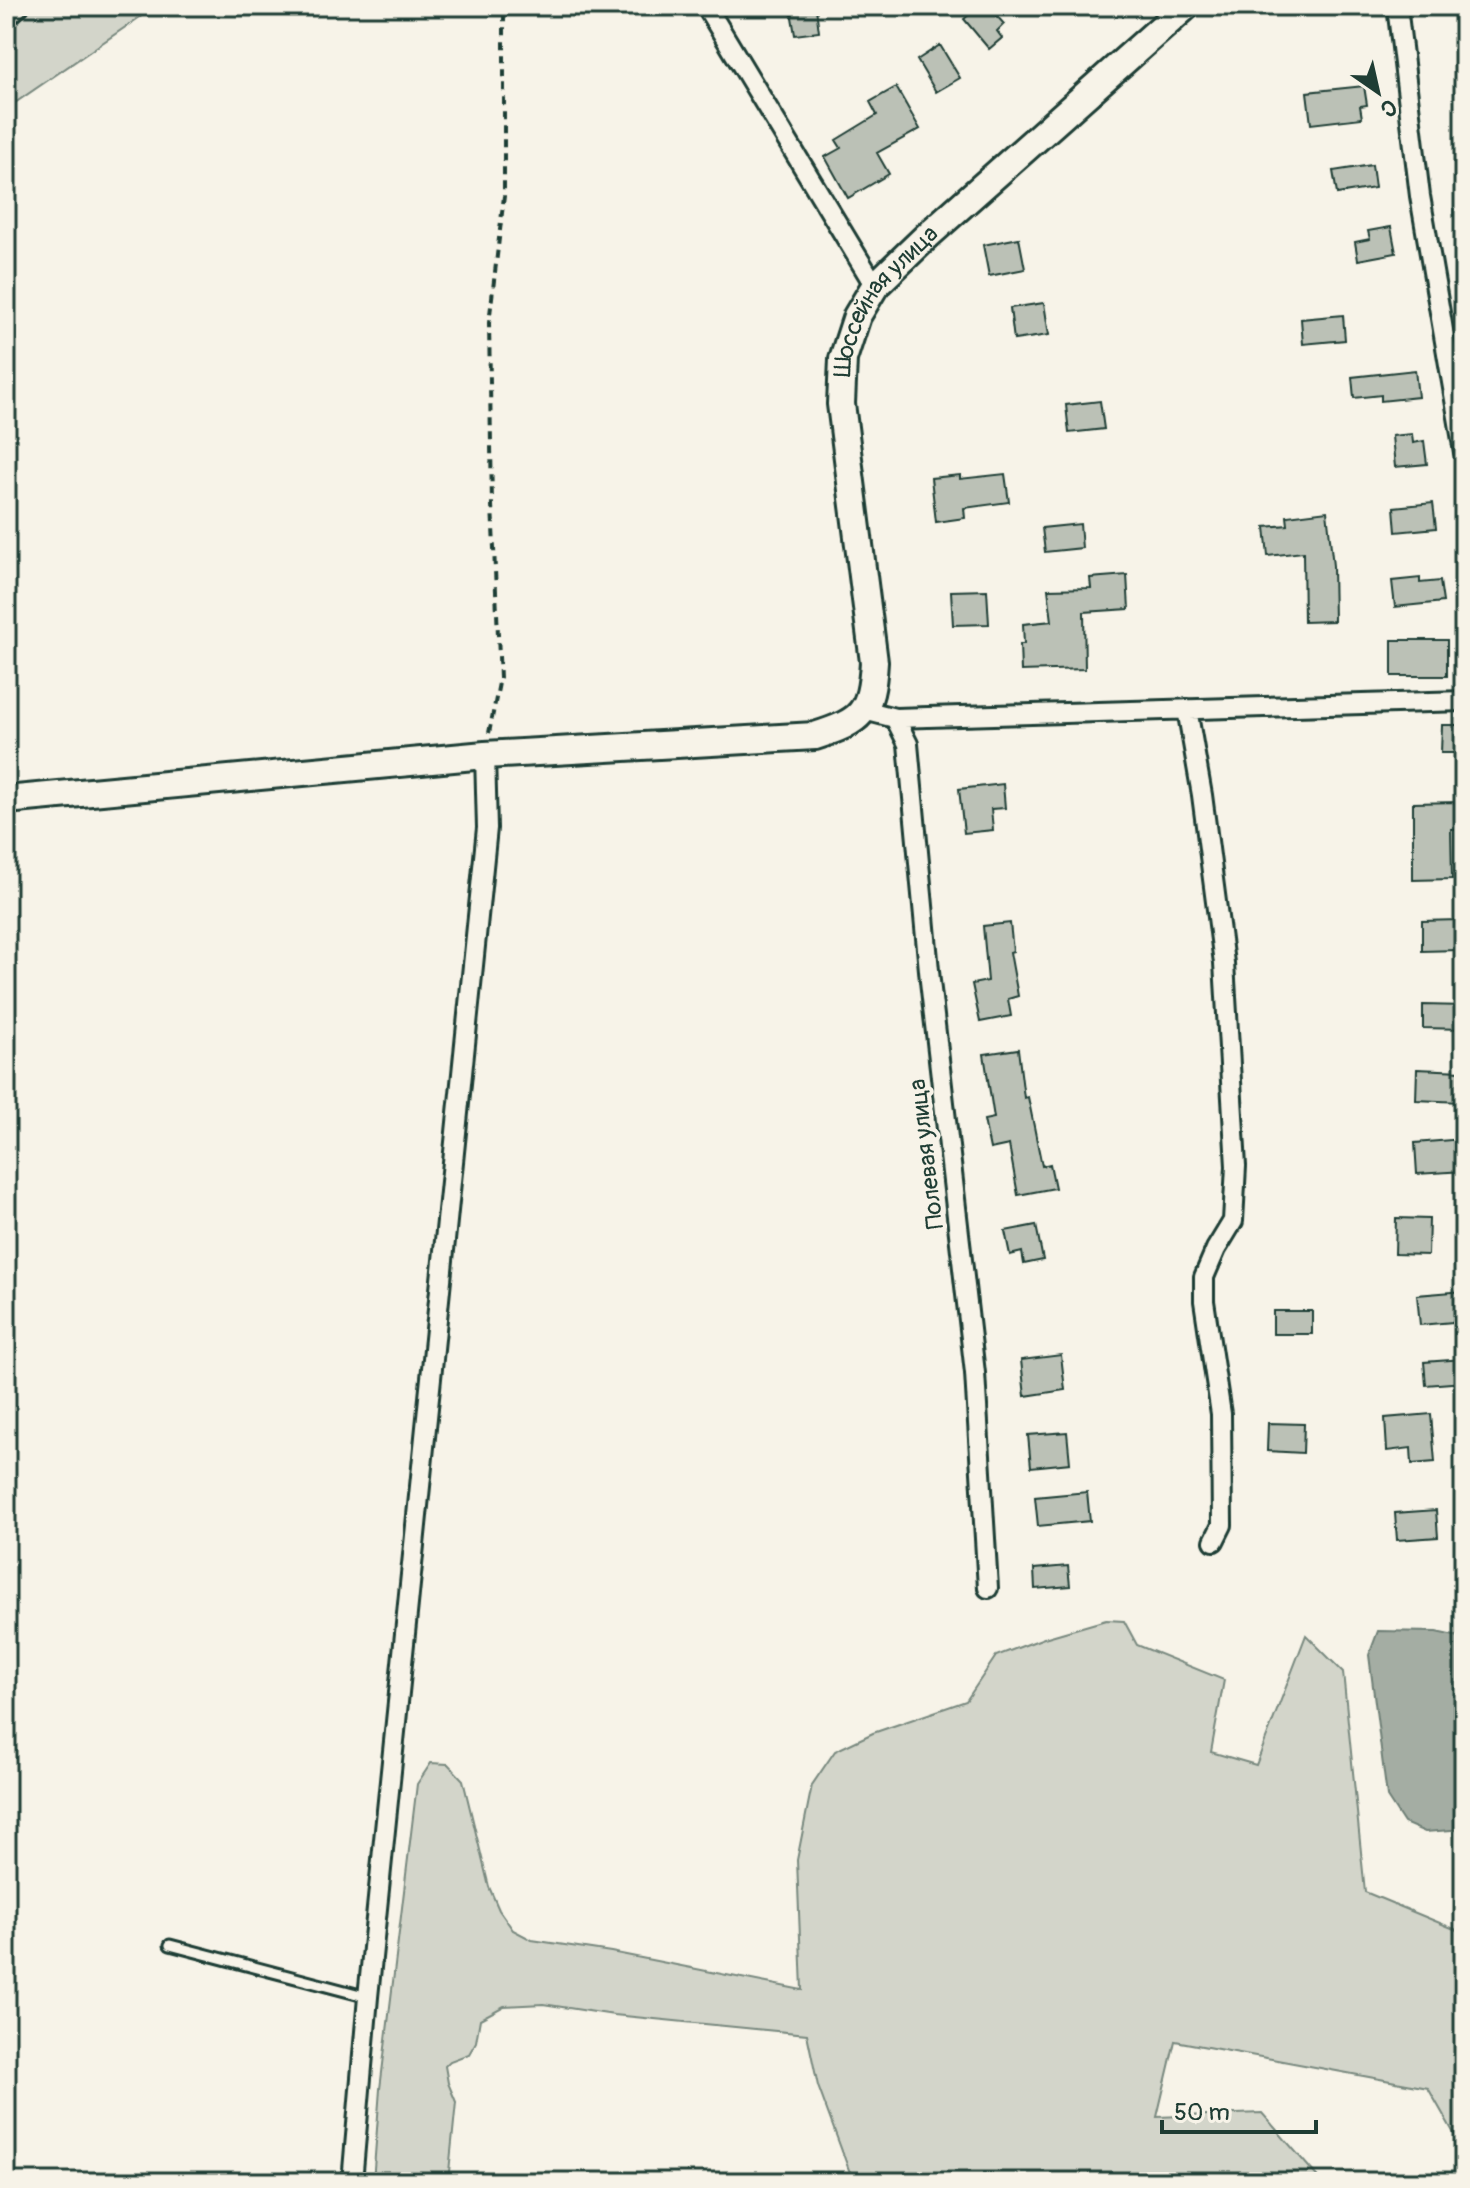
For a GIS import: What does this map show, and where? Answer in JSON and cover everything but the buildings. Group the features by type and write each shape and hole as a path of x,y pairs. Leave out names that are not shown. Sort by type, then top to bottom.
{"main road":[{"name":"Шоссейная улица","path":"864,710 873,690 874,662 841,404 843,359 857,316 875,286 928,235 1186,6"},
{"path":"6,800 485,755 815,736 846,726 864,710"}],"street":[{"path":"6,18 19,6"},
{"path":"706,6 875,286"},
{"path":"1397,6 1420,196 1464,452"},
{"path":"864,710 895,718 1464,701"},
{"path":"1187,709 1202,795 1224,963 1236,1166 1233,1221 1204,1277 1204,1301 1221,1414 1222,1525 1214,1541"},
{"name":"Полевая улица","path":"895,718 908,744 930,981 975,1373 988,1588"},
{"path":"352,2182 368,1997 487,828 485,755"}],"lane":[{"path":"170,1945 368,1997"}],"path":[{"path":"485,755 500,678 492,505 489,323 504,196 504,6"}],"shaded area":[{"path":"6,6 156,6 6,109"},
{"path":"1106,1620 1124,1621 1137,1645 1224,1680 1211,1752 1256,1765 1306,1635 1343,1672 1365,1892 1464,1933 1464,2151 1428,2088 1175,2041 1157,2117 1262,2113 1322,2182 858,2182 849,2170 818,2086 807,2034 614,2015 543,2004 504,2006 480,2019 476,2042 469,2054 445,2066 456,2102 448,2182 373,2182 380,2089 417,1784 431,1763 448,1764 463,1780 489,1887 499,1910 513,1930 532,1940 611,1952 802,1990 797,1860 812,1785 835,1751 873,1733 966,1701 996,1656"},
{"path":"1378,1631 1436,1632 1464,1638 1464,1829 1425,1832 1404,1823 1387,1797 1369,1655"}]}
